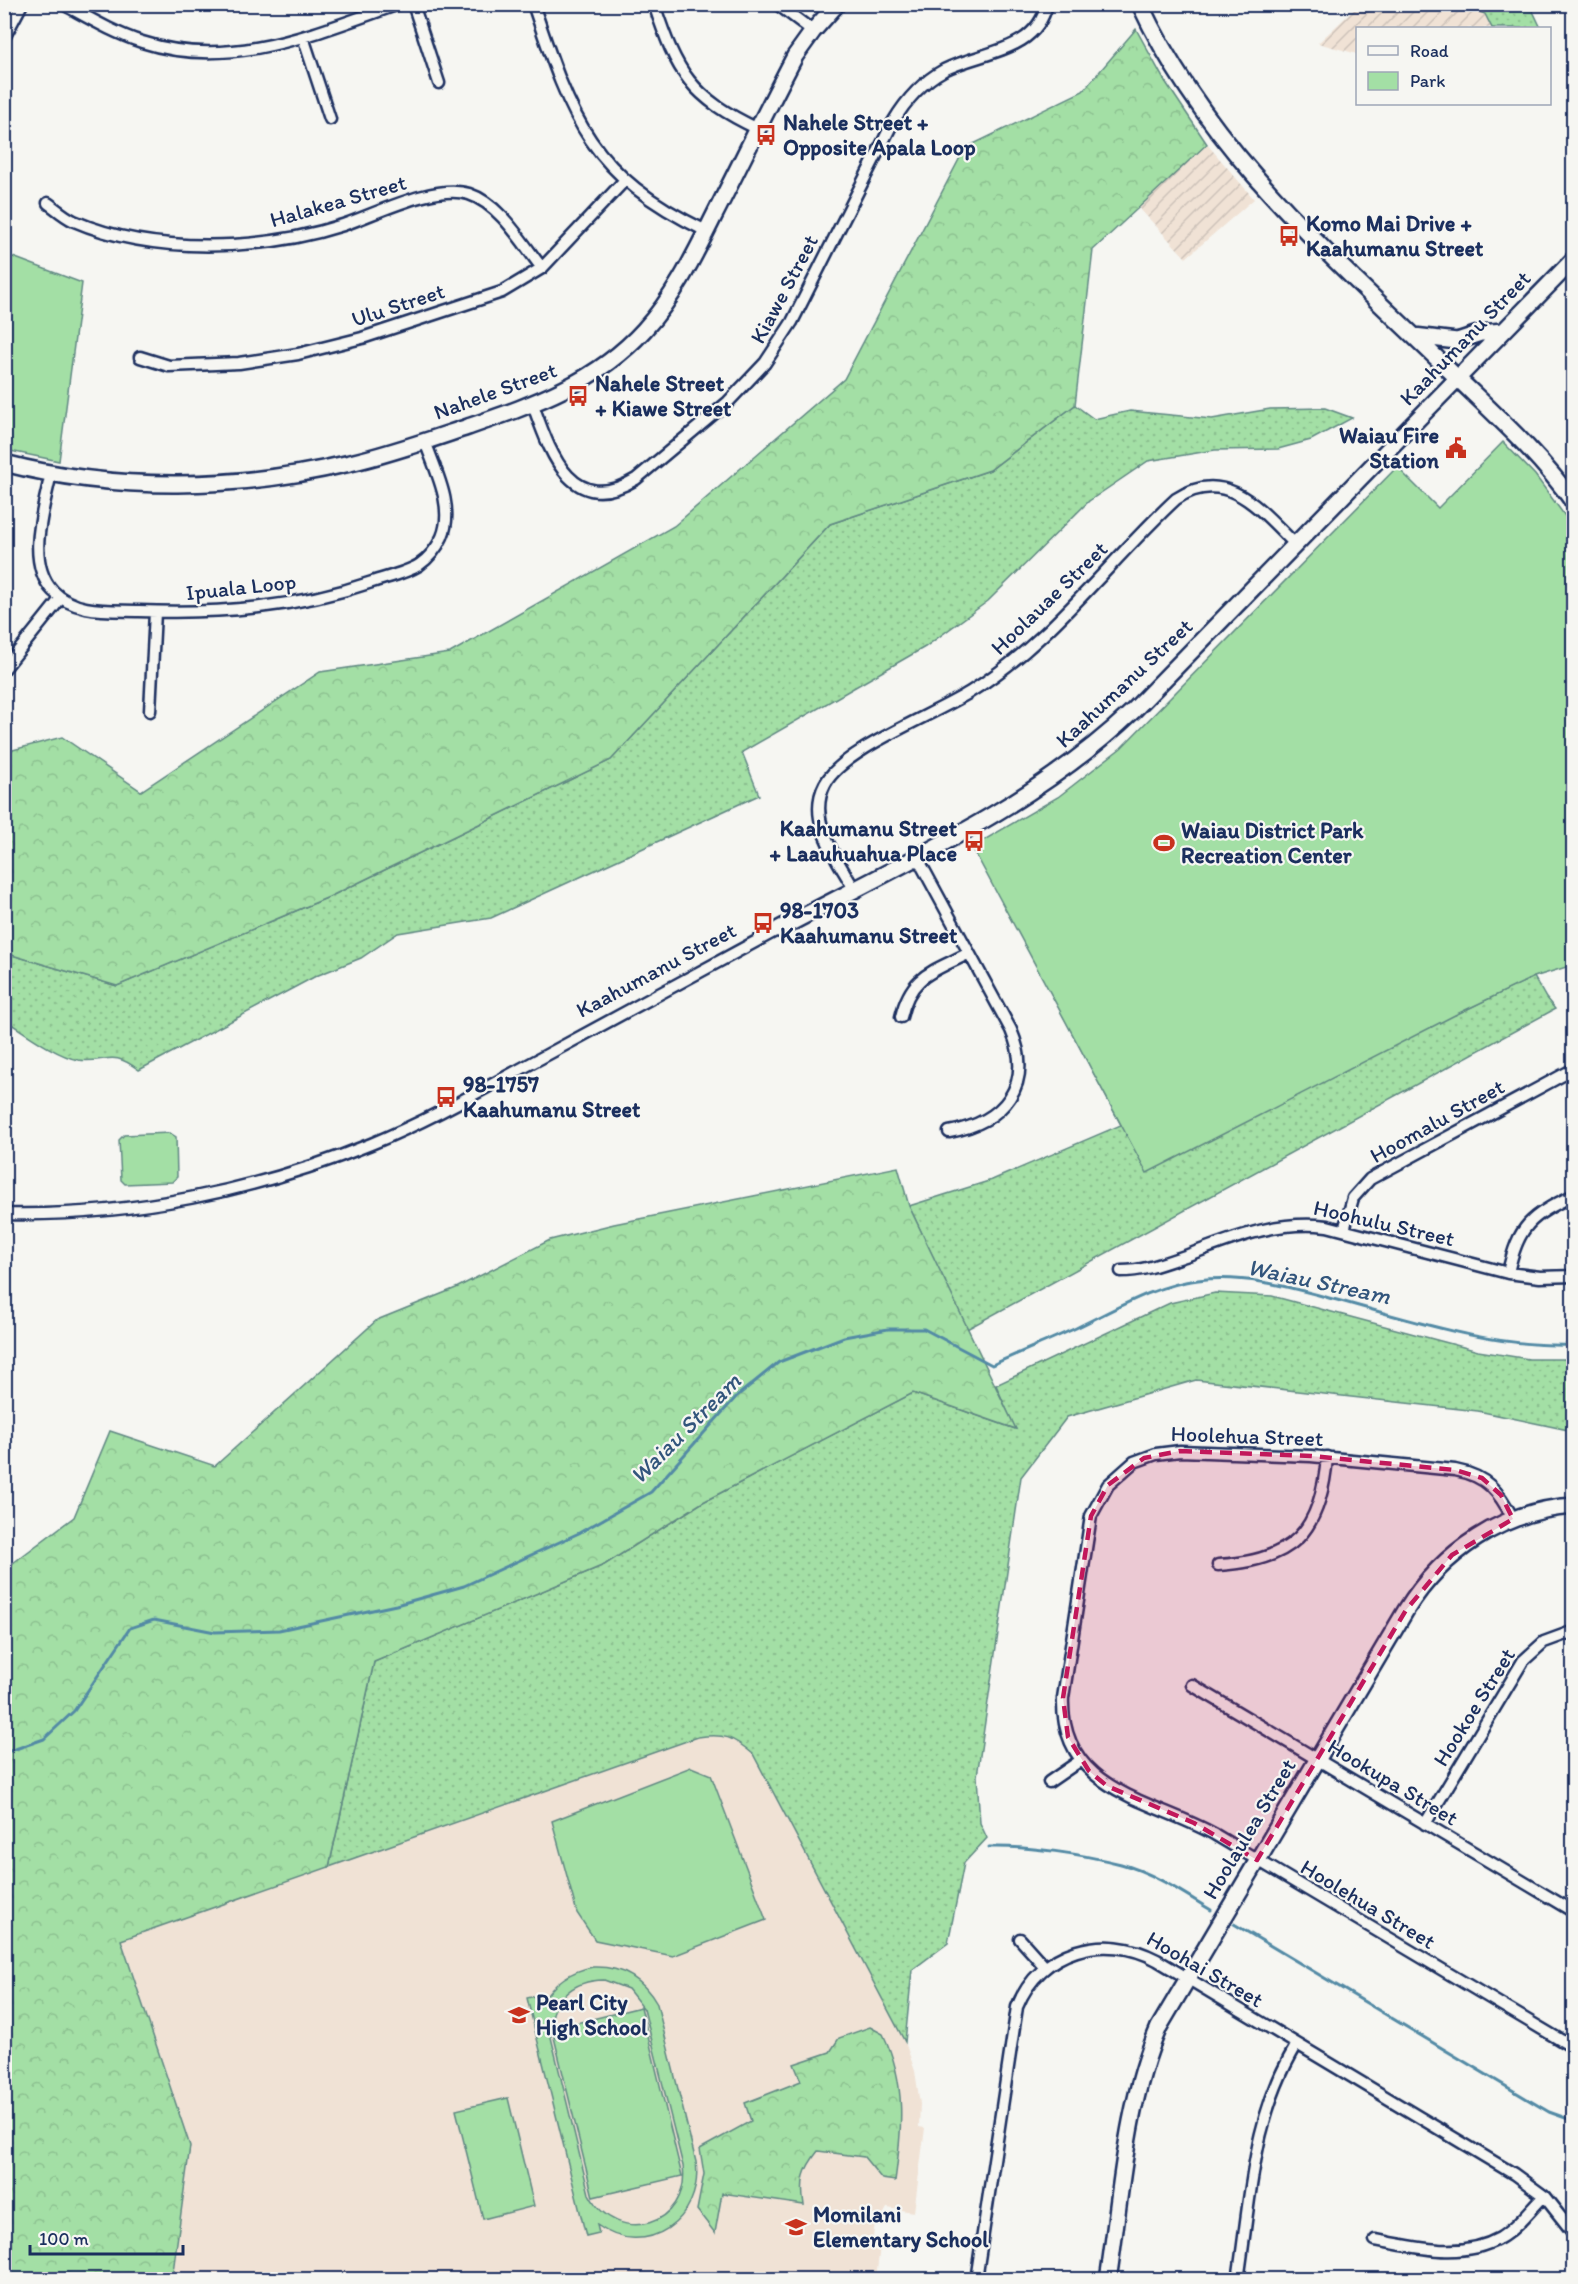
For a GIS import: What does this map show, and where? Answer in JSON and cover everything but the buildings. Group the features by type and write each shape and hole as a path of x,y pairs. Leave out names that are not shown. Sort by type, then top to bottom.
{"street":[{"path":"4,38 22,4"},
{"path":"63,4 140,42 185,52 232,53 267,48 399,4"},
{"path":"413,4 439,83"},
{"path":"533,4 561,86 577,120 598,151 625,180 653,202 706,231"},
{"path":"654,4 674,60 692,85 718,108 758,129"},
{"path":"777,4 813,31"},
{"name":"Nahele Street","path":"4,463 51,473 159,483 241,481 349,463 425,441 533,405 586,379 632,343 666,303 706,231 795,56 837,4"},
{"name":"Kiawe Street","path":"533,405 554,461 573,481 588,488 606,489 620,487 636,479 728,402 765,363 792,322 893,122 906,102 920,87 942,72 1022,41 1044,19 1047,4"},
{"path":"1140,4 1176,71 1235,155 1273,198 1523,442 1574,503"},
{"path":"303,37 330,119"},
{"name":"Ulu Street","path":"140,357 168,366 204,365 306,352 362,338 502,292 542,268 625,180"},
{"name":"Halakea Street","path":"48,203 71,220 120,234 187,244 242,244 303,235 340,226 430,195 454,191 476,197 491,207 542,268"},
{"name":"Kaahumanu Street","path":"4,1214 97,1210 170,1201 260,1181 332,1159 437,1114 1035,790 1094,747 1133,711 1574,259"},
{"path":"1414,336 1457,341 1481,333 1503,332"},
{"name":"Ipuala Loop","path":"61,598 87,609 155,612 227,611 292,603 351,589 419,565 438,545 446,520 444,498 425,441"},
{"path":"4,669 61,598 44,578 38,552 51,473"},
{"name":"Hoolauae Street","path":"854,889 826,837 820,818 821,795 834,770 854,756 958,700 1005,668 1049,629 1176,499 1190,492 1208,488 1231,490 1251,502 1296,544"},
{"path":"150,711 155,612"},
{"path":"916,855 1016,1042 1019,1073 1013,1093 999,1112 972,1128 949,1132"},
{"path":"901,1017 908,994 917,982 969,953"},
{"name":"Hoomalu Street","path":"1344,1230 1353,1198 1370,1179 1574,1069"},
{"path":"1508,1273 1516,1240 1524,1227 1539,1213 1574,1195"},
{"name":"Hoohulu Street","path":"1121,1271 1142,1271 1246,1233 1275,1226 1314,1224 1508,1273 1540,1278 1574,1276"},
{"name":"Hoolehua Street","path":"1513,1519 1495,1488 1474,1474 1327,1457 1167,1452 1134,1462 1108,1485 1094,1507 1088,1527 1063,1698 1068,1737 1089,1772 1107,1786 1194,1823 1574,2048"},
{"path":"1218,1565 1266,1560 1301,1535 1319,1508 1327,1457"},
{"name":"Hoolaulea Street","path":"1108,2280 1139,2083 1159,2027 1317,1759 1425,1582 1465,1545 1513,1519 1574,1506"},
{"name":"Hookoe Street","path":"1425,1824 1523,1661 1544,1642 1574,1631"},
{"name":"Hookupa Street","path":"1192,1685 1574,1912"},
{"path":"1049,1782 1081,1760"},
{"path":"1020,1938 1045,1967"},
{"name":"Hoohai Street","path":"976,2280 1014,2016 1025,1990 1045,1967 1077,1950 1111,1945 1146,1954 1514,2174 1544,2196 1574,2234"},
{"path":"1238,2280 1261,2125 1277,2080 1297,2044"},
{"path":"1375,2240 1437,2250 1470,2249 1500,2238 1544,2196"}],"highlighted area":[{"path":"1180,1451 1311,1456 1455,1470 1482,1478 1501,1495 1513,1519 1452,1555 1406,1610 1257,1860 1194,1823 1107,1786 1089,1771 1068,1737 1063,1698 1091,1516 1108,1485 1144,1458"}],"shaded area":[{"path":"1359,5 1461,5 1485,14 1492,27 1356,27 1356,54 1318,43"},
{"path":"1207,144 1254,199 1186,258 1138,207"},
{"name":"Pearl City High School","path":"714,1735 734,1738 753,1754 905,2042 915,2071 920,2104 919,2127 925,2128 914,2212 887,2208 883,2215 876,2217 873,2237 880,2246 876,2279 172,2279 190,2146 121,1939 698,1737"}],"green space":[{"path":"1461,5 1530,5 1541,27 1492,27 1485,14"},
{"path":"1136,29 1163,78 1207,144 1093,250 1075,405 990,470 830,524 611,760 329,897 117,986 5,953 5,752 62,737 141,791 320,672 450,653 674,526 844,379 965,148 1083,91"},
{"path":"5,254 82,283 59,461 5,450"},
{"path":"1075,405 1094,419 1130,411 1212,419 1270,409 1325,408 1352,418 1311,440 1278,449 1215,450 1148,461 1089,501 988,601 925,647 742,752 759,795 491,918 398,933 361,958 316,976 139,1070 115,1058 88,1061 69,1058 40,1043 5,1020 5,953 117,986 329,897 611,760 830,524 990,470"},
{"path":"1503,442 1535,475 1573,527 1573,965 1534,977 1455,1015 1147,1173 972,847 1058,797 1121,748 1397,467 1438,508"},
{"path":"1033,959 1455,1015 1534,977 1555,1009 967,1329 909,1206 992,1180 1121,1125"},
{"path":"170,1133 176,1137 177,1177 172,1182 125,1184 121,1180 119,1140 124,1135"},
{"path":"898,1167 909,1206 1016,1429 913,1393 703,1502 604,1565 374,1662 329,1867 121,1940 190,2146 172,2279 5,2279 5,1569 74,1517 110,1431 215,1466 377,1320 456,1288 550,1240 614,1224"},
{"path":"1215,1293 1272,1296 1478,1351 1529,1359 1573,1359 1573,1431 1478,1411 1196,1380 1067,1417 1021,1477 977,1776 980,1823 987,1838 964,1863 948,1943 912,1970 905,2042 753,1754 734,1740 722,1736 698,1737 329,1867 374,1662 604,1565 703,1502 913,1393 1015,1429 996,1385 1170,1303"},
{"path":"691,1767 711,1775 766,1920 673,1956 595,1940 577,1913 552,1821"},
{"path":"604,1967 631,1976 645,1988 657,2004 696,2162 696,2183 691,2201 681,2216 668,2228 652,2236 634,2238 616,2235 597,2225 599,2233 586,2236 527,1998 540,1995 542,2003 557,1983 585,1969","holes":["604,1980 628,1989 644,2009 683,2166 682,2187 676,2203 664,2215 649,2223 633,2225 617,2221 601,2211 589,2194 550,2033 554,2011 565,1994 573,1988 592,1981"]},
{"path":"641,2007 682,2176 593,2197 552,2029"},
{"path":"870,2027 883,2034 896,2070 901,2125 895,2181 882,2179 864,2157 818,2151 804,2176 802,2189 804,2205 722,2193 715,2233 697,2210 704,2174 700,2149 751,2121 745,2103 801,2081 794,2064 830,2052 839,2038"},
{"path":"508,2098 534,2206 483,2219 456,2110"}],"waterway":[{"name":"Waiau Stream","path":"4,1753 44,1739 74,1711 130,1628 154,1620 215,1632 279,1630 396,1605 464,1586 579,1533 651,1492 737,1396 779,1362 844,1337 888,1329 924,1329 992,1365 1166,1287 1198,1280 1234,1279 1286,1287 1484,1338 1544,1345 1574,1345"},
{"path":"989,1847 1055,1851 1121,1864 1157,1878 1211,1910"},
{"path":"1234,1924 1549,2112 1574,2121"}],"place":[{"name":"Nahele Street + Opposite Apala Loop","path":"766,135"},
{"name":"Komo Mai Drive + Kaahumanu Street","path":"1289,236"},
{"name":"Nahele Street + Kiawe Street","path":"578,396"},
{"name":"Waiau Fire Station","path":"1456,448"},
{"name":"Kaahumanu Street + Laauhuahua Place","path":"974,841"},
{"name":"Waiau District Park Recreation Center","path":"1164,843"},
{"name":"98-1703 Kaahumanu Street","path":"763,923"},
{"name":"98-1757 Kaahumanu Street","path":"446,1097"},
{"name":"Pearl City High School","path":"519,2015"},
{"name":"Momilani Elementary School","path":"796,2227"}]}
